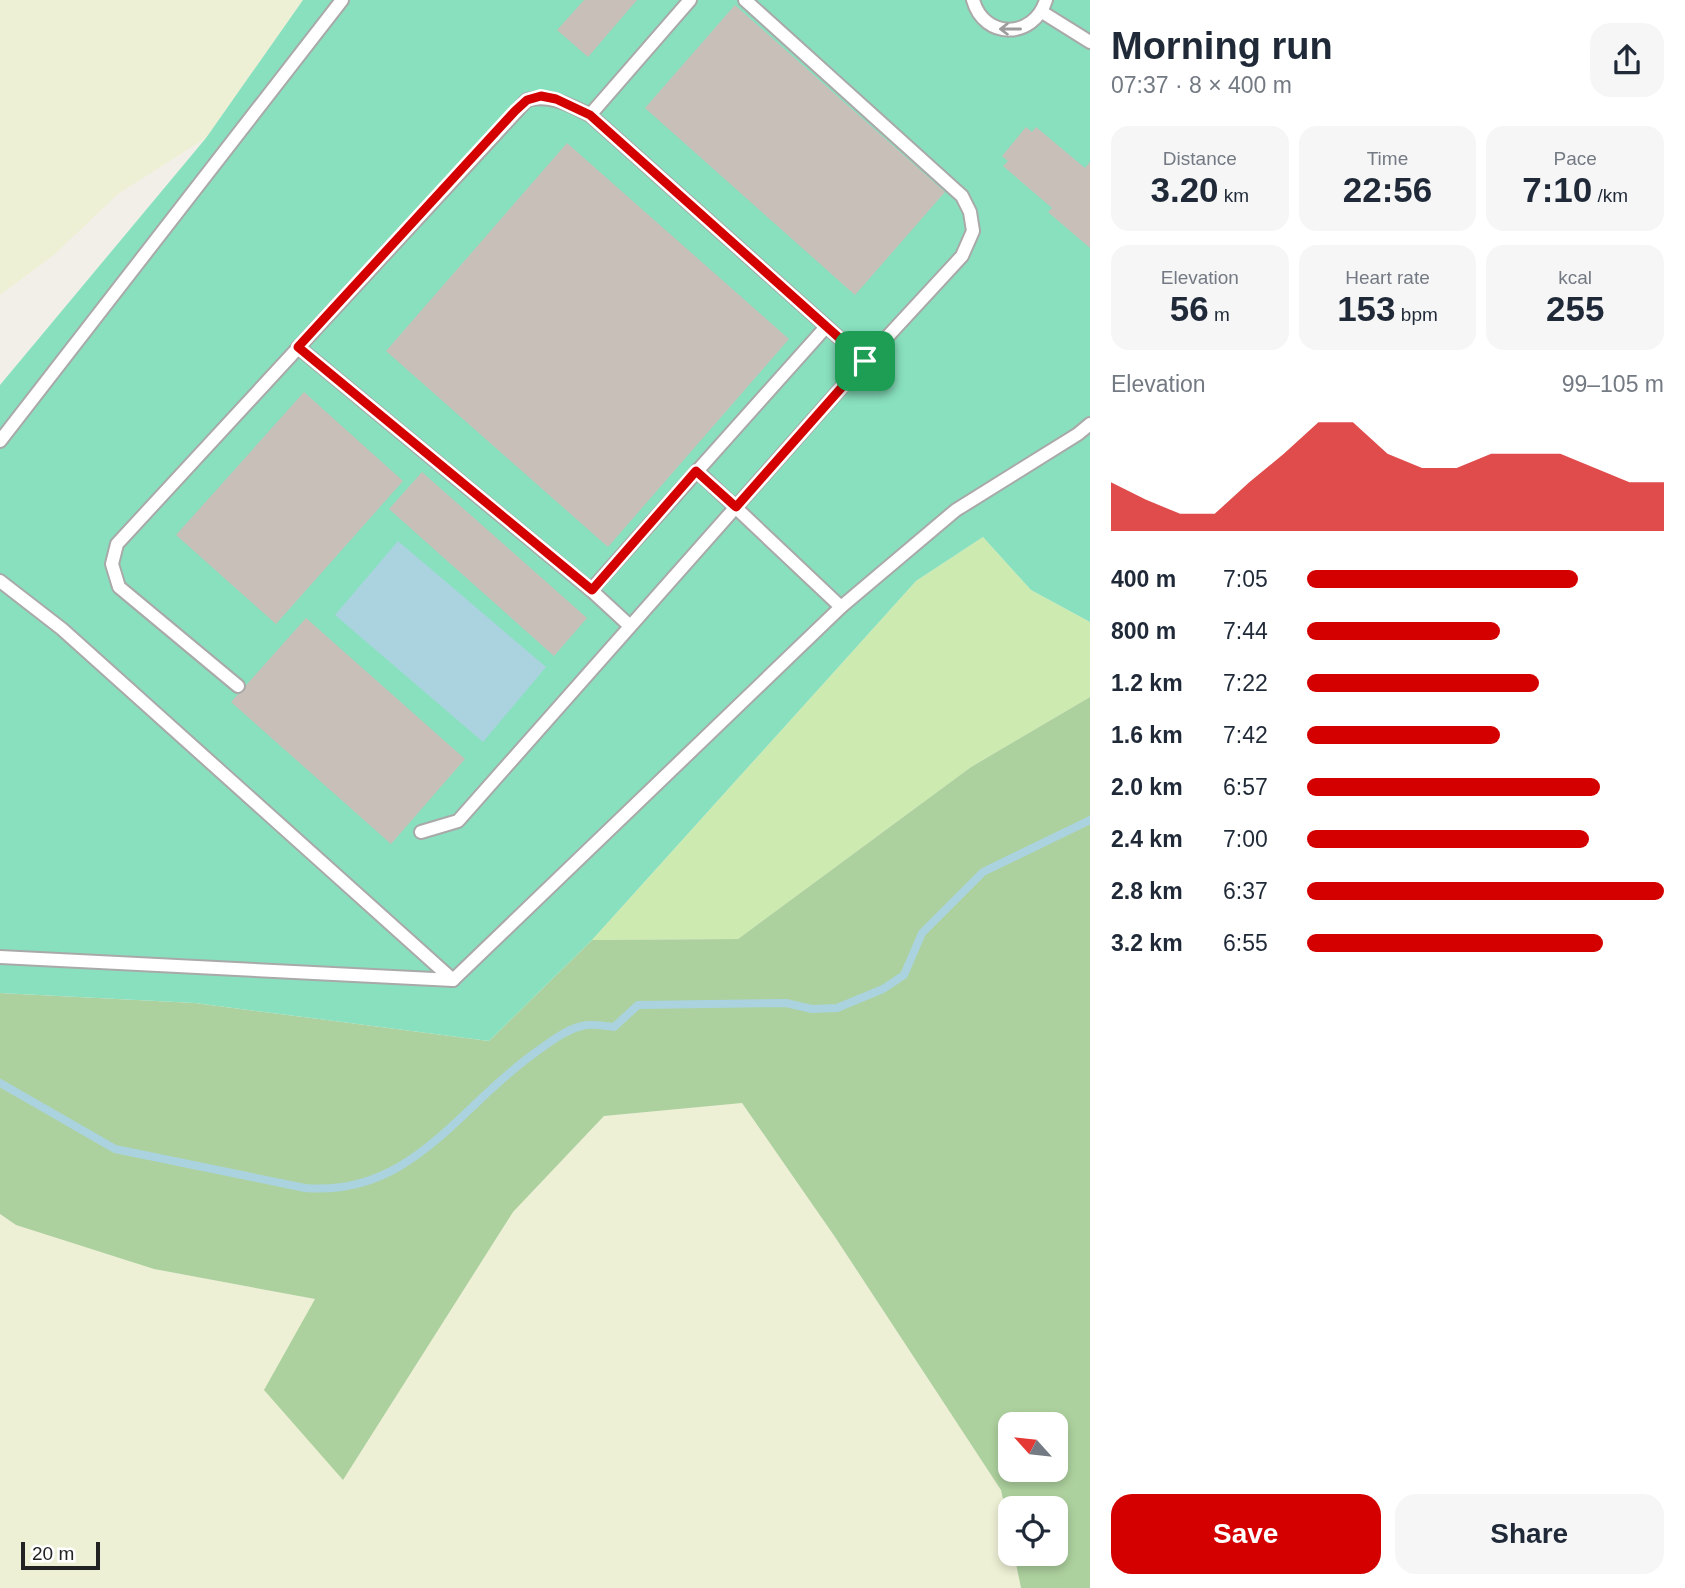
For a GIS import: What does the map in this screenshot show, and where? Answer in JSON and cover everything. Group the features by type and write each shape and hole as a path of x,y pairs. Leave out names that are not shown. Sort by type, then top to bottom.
{"lane":[{"path":"0,441 342,0"},
{"path":"590,115 690,0"},
{"path":"421,832 458,821 865,361 962,256 973,231 970,212 962,196 745,0"},
{"path":"973,0 982,19 1002,30 1025,28 1044,6 1090,42"},
{"path":"238,686 119,587 112,564 117,544 527,100 541,96 556,99 590,115 865,361"},
{"path":"592,590 825,328"},
{"path":"298,347 592,590 630,626"},
{"path":"0,957 453,980 841,607 956,510 1078,435 1090,424"},
{"path":"696,471 841,607"},
{"path":"0,582 62,629 453,980"}],"green space":[{"path":"0,0 303,0 206,138 118,194 54,255 0,295"},
{"path":"303,0 1090,0 1090,622 1031,590 983,537 916,581 592,940 489,1041 195,1003 0,993 0,385 206,138"},
{"path":"983,537 1031,590 1090,622 1090,697 971,767 738,939 592,940 916,581"},
{"path":"1090,697 1090,1588 1021,1588 1016,1566 1068,1566 1068,1496 1002,1496 1001,1490 835,1237 742,1103 604,1116 513,1212 343,1480 264,1390 315,1299 154,1269 16,1225 0,1214 0,993 195,1003 489,1041 592,940 738,939 971,767"},
{"path":"742,1103 835,1237 1001,1490 1002,1496 998,1496 998,1566 1016,1566 1021,1588 0,1588 0,1214 16,1225 154,1269 315,1299 343,1480 513,1212 604,1116"}],"water":[{"path":"398,541 546,667 483,742 335,615"}],"building":[{"path":"584,0 637,0 588,57 557,30"},
{"path":"735,5 945,192 855,295 645,108"},
{"path":"1026,127 1032,132 1036,127 1085,168 1090,162 1090,248 1048,212 1052,208 1003,166 1008,161 1002,156"},
{"path":"567,143 789,339 608,547 386,351"},
{"path":"304,392 403,481 276,624 176,535"},
{"path":"422,472 587,618 554,656 389,509"},
{"path":"306,618 465,759 391,844 231,702"}],"waterway":[{"path":"0,1083 115,1149 305,1188 342,1187 375,1178 405,1163 432,1144 508,1074 558,1037 586,1025 614,1027 638,1005 786,1003 812,1009 837,1008 883,989 904,975 922,933 983,872 1090,820"}],"route":[{"path":"541,96 556,99 590,115 865,361 736,507 696,471 592,590 298,347 515,111 527,100 541,96"}]}
